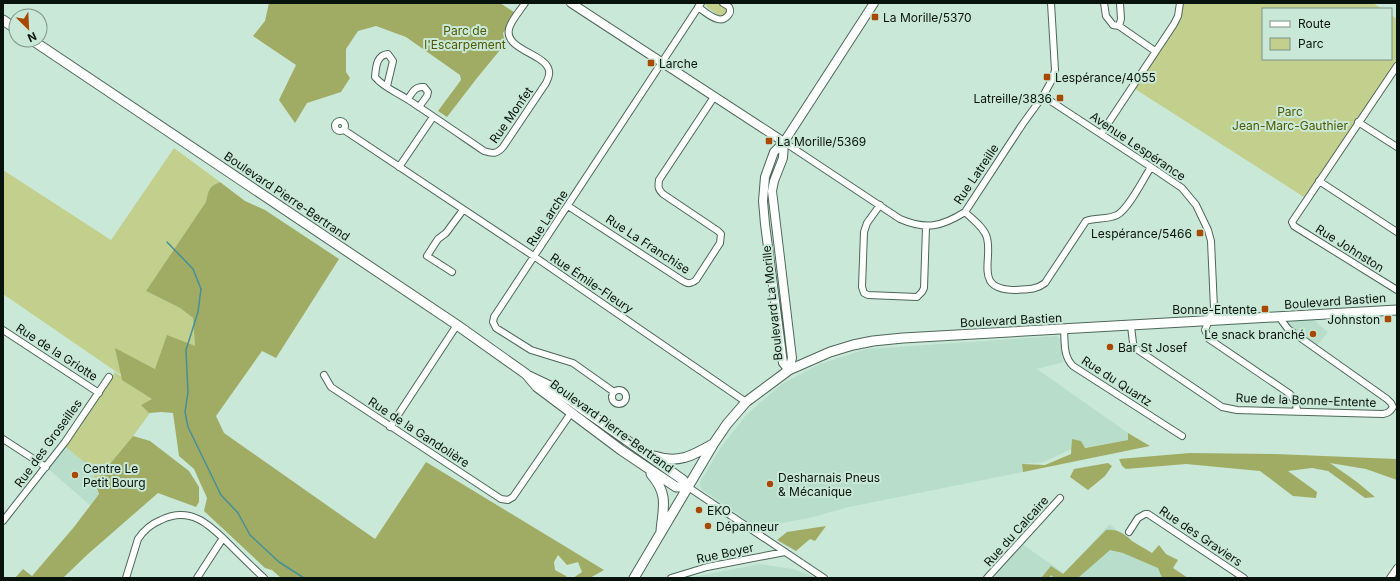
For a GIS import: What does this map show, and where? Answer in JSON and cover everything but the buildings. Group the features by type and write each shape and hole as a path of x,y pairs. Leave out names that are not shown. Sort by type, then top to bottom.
{"main road":[{"name":"Boulevard Pierre-Bertrand","path":"44,48 457,325 526,374 550,386 682,480 688,487"},
{"name":"Boulevard Bastien","path":"634,578 714,444 727,424 746,402 789,370 830,352 873,341 1397,310"},
{"name":"Boulevard Pierre-Bertrand","path":"526,374 537,387 621,450 676,487 688,487"},
{"path":"645,454 664,460 680,459 696,454 714,444"},
{"path":"644,466 657,481 663,492 660,533"}],"street":[{"name":"Rue Monfet","path":"433,117 484,152 494,154 503,147 546,83 549,76 548,67 513,42 508,31 510,25 525,3"},
{"path":"571,3 784,142"},
{"name":"Rue Larche","path":"614,392 573,364 531,350 496,328 493,322 494,317 700,5 720,20 725,19 730,11 729,7 723,3"},
{"name":"Boulevard La Morille","path":"789,370 792,358 772,191 774,181 783,158 784,142 874,3"},
{"name":"Rue Latreille","path":"784,142 900,219 911,224 926,227 952,220 965,212 1049,86 1054,70 1051,3"},
{"path":"1104,3 1106,16 1114,25 1119,26 1155,51"},
{"path":"1119,26 1121,19 1120,3"},
{"path":"1101,134 1174,24 1178,16 1180,3"},
{"path":"387,86 393,61 388,54 384,54 377,62 375,77 381,85 387,86 433,117 399,167"},
{"path":"1397,66 1319,181 1397,232"},
{"path":"408,99 416,88 420,86 424,87 428,92 427,96 419,107"},
{"name":"Avenue Lespérance","path":"1043,96 1182,188 1196,205 1208,230 1210,241 1214,308 1205,330 1208,339 1290,394 1296,404 1297,411"},
{"name":"Rue La Franchise","path":"568,206 683,281 689,284 692,283 696,280 720,243 721,234 663,194 659,190 658,186 659,180 714,97"},
{"path":"1358,122 1397,147"},
{"name":"Rue Émile-Fleury","path":"344,130 462,210 535,257 746,402"},
{"path":"965,212 984,232 987,238 988,278 1003,289 1035,289 1045,283 1086,221 1116,216 1123,211 1151,167"},
{"name":"Rue Johnston","path":"1319,181 1292,222 1294,226 1397,290"},
{"path":"880,205 867,223 864,232 862,287 864,293 868,295 917,297 922,292 924,288 926,227"},
{"path":"452,272 427,256 438,239 446,233 462,210"},
{"name":"Rue de la Bonne-Entente","path":"1132,326 1133,343 1135,348 1222,407 1237,410 1388,413 1393,407 1387,399 1288,329 1282,322 1282,317"},
{"path":"390,427 457,325"},
{"name":"Rue du Quartz","path":"1064,329 1066,355 1069,362 1073,366 1182,436"},
{"name":"Rue de la Griotte","path":"3,330 99,393"},
{"name":"Rue de la Gandolière","path":"324,375 331,387 501,499 508,500 513,497 571,412"},
{"name":"Rue des Groseilles","path":"3,521 46,467 109,377"},
{"path":"3,439 46,467"},
{"name":"Boulevard Pierre-Bertrand","path":"688,487 824,578"},
{"name":"Rue du Calcaire","path":"987,578 1060,498"},
{"name":"Rue des Graviers","path":"1129,532 1138,518 1148,514 1244,578"},
{"path":"126,578 138,539 141,535 151,525 166,517 177,515 194,517 210,525 264,578"},
{"path":"197,578 223,538"},
{"name":"Rue Boyer","path":"671,578 707,567 785,552"},
{"path":"1390,578 1397,568"}],"shaded area":[{"path":"1308,315 1328,332 1315,348 1288,329 1282,317"},
{"path":"1057,336 1061,339 1062,359 1064,362 1037,369 1128,433 1128,440 1069,450 1044,462 1022,464 1023,472 849,507 813,517 772,525 762,531 701,489 700,482 721,447 746,415 782,384 820,364 866,349"},
{"name":"Centre Le Petit Bourg","path":"63,445 93,469 99,494 90,505 46,467"},
{"path":"1110,524 1134,548 1180,578 992,578 1022,544 1064,573"},
{"path":"759,564 793,569 818,578 688,578"}],"green space":[{"name":"Parc de l'Escarpement","path":"269,3 500,3 517,14 503,33 505,44 447,117 438,111 461,80 460,75 406,37 376,26 358,31 346,49 346,72 350,78 341,92 307,103 295,123 279,100 296,65 253,36 265,21"},
{"path":"705,3 718,3 726,8 726,12 720,17 707,7"},
{"name":"Parc Jean-Marc-Gauthier","path":"1180,3 1373,3 1380,8 1262,8 1262,60 1392,60 1392,16 1397,19 1397,66 1307,199 1132,87 1174,24"},
{"path":"174,148 220,182 211,187 207,202 146,291 180,308 193,318 195,346 155,369 116,349 121,375 3,294 3,170 111,240"},
{"path":"220,182 245,201 265,210 339,259 276,358 262,351 216,416 224,433 375,539 426,462 604,570 590,578 573,578 582,572 578,562 567,565 558,555 554,562 555,570 567,578 281,578 272,570 265,568 204,511 207,498 194,469 179,456 173,413 149,413 141,405 152,399 122,380 115,348 155,369 167,335 195,346 193,318 180,308 146,291 206,202 210,189"},
{"path":"115,372 158,402 133,436 95,482 93,469 63,445"},
{"path":"1128,433 1150,446 1023,472 1022,464 1045,465 1071,454 1072,439 1081,441 1085,448 1128,440"},
{"path":"133,436 150,441 189,471 199,487 199,502 196,507 158,493 88,554 63,578 15,578 23,569 32,576 74,527 99,494 95,482"},
{"path":"1190,453 1275,454 1397,459 1397,480 1366,469 1330,463 1375,497 1365,498 1328,471 1312,468 1288,471 1317,492 1316,498 1293,496 1260,471 1186,464 1126,469 1122,466 1119,459"},
{"path":"1108,463 1112,466 1105,476 1088,490 1070,477 1074,469"},
{"path":"826,526 815,541 810,539 796,551 777,540 787,532"},
{"path":"1106,530 1120,532 1152,553 1159,545 1166,554 1178,560 1173,568 1188,578 1162,578 1158,568 1123,553 1110,550 1078,578 1054,578 1051,575 1049,578 1041,578 1051,566 1063,574"}],"waterway":[{"path":"167,242 193,269 201,289 198,312 186,350 188,392 185,412 188,427 221,495 238,513 250,535 279,562 304,578"}],"place":[{"name":"La Morille/5370","path":"875,17"},
{"name":"Larche","path":"651,63"},
{"name":"Lespérance/4055","path":"1047,77"},
{"name":"Latreille/3836","path":"1060,98"},
{"name":"La Morille/5369","path":"769,141"},
{"name":"Lespérance/5466","path":"1200,233"},
{"name":"Bonne-Entente","path":"1265,309"},
{"name":"Johnston","path":"1388,319"},
{"name":"Le snack branché","path":"1313,334"},
{"name":"Bar St Josef","path":"1110,347"},
{"name":"Centre Le Petit Bourg","path":"75,475"},
{"name":"Desharnais Pneus & Mécanique","path":"770,484"},
{"name":"EKO","path":"699,510"},
{"name":"Dépanneur","path":"708,526"}]}
